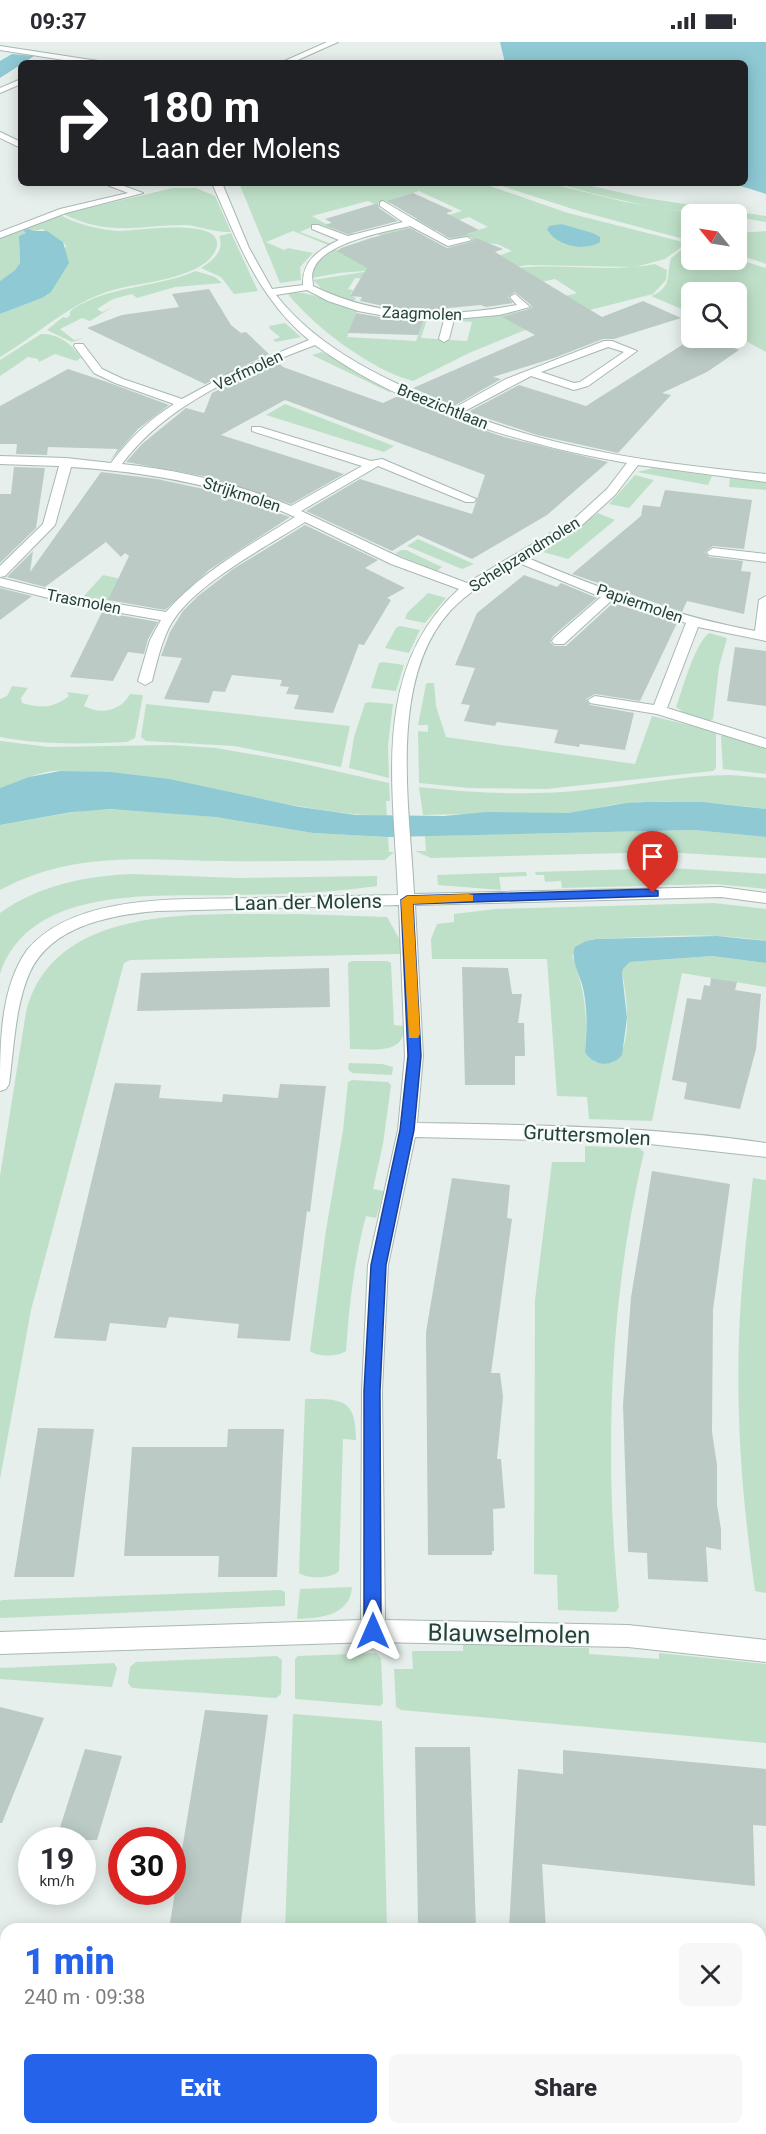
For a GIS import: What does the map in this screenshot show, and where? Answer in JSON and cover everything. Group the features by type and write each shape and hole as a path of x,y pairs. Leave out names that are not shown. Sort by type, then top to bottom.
{"street":[{"path":"296,60 311,56 334,42"},
{"path":"0,48 81,60"},
{"path":"0,92 18,83"},
{"path":"0,135 18,144"},
{"path":"0,235 63,211 138,193 116,186"},
{"name":"Breezichtlaan","path":"218,186 259,280 282,309 315,341 381,380 454,413 522,435 634,462 766,478"},
{"path":"383,204 447,243 467,240"},
{"path":"269,293 308,287 305,278 311,261 320,254 349,240 411,223"},
{"path":"315,227 349,240"},
{"name":"Zaagmolen","path":"308,287 334,301 375,312 450,316 496,313 525,307 515,297"},
{"path":"444,339 450,316"},
{"name":"Verfmolen","path":"115,466 136,440 183,402 242,371 315,341"},
{"path":"454,413 510,381 531,372 608,343 632,351 584,384 574,387 531,372"},
{"path":"79,345 98,371 119,381 183,402"},
{"path":"256,429 372,465"},
{"name":"Strijkmolen","path":"0,460 115,466 197,480 252,495 306,516 395,561 468,588"},
{"path":"0,573 49,525 66,462"},
{"path":"292,511 378,462 470,499"},
{"name":"Schelpzandmolen","path":"373,1631 372,1391 378,1265 407,1130 414,1056 400,721 411,669 430,629 446,608 468,588 577,523 612,492 634,462"},
{"path":"145,681 157,638 169,617 186,599 306,516"},
{"path":"713,552 766,558"},
{"name":"Papiermolen","path":"518,558 612,594 694,621 763,636"},
{"name":"Trasmolen","path":"0,582 81,602 169,617"},
{"path":"558,641 612,594"},
{"path":"763,636 766,600"},
{"path":"659,710 694,621"},
{"path":"595,700 659,710 766,744"},
{"name":"Laan der Molens","path":"0,1084 18,982 28,960 59,933 88,918 119,910 157,906 721,892 766,898"},
{"name":"Gruttersmolen","path":"407,1130 653,1138 766,1150"},
{"name":"Blauwselmolen","path":"0,1643 373,1631 628,1636 766,1651"}],"green space":[{"path":"240,186 490,186 568,213 681,241 681,247 665,259 635,267 529,265 498,269 468,267 512,251 497,244 474,242 472,241 477,238 473,237 447,238 443,236 458,236 488,227 469,217 439,226 439,229 433,231 414,219 442,217 462,211 419,191 394,199 394,202 386,201 375,204 368,201 312,216 356,235 318,224 300,232 329,243 340,240 328,245 293,231 266,242 284,250 288,248 313,253 300,267 301,280 280,283","holes":["562,224 593,233 590,246 562,242 547,230"]},
{"path":"502,186 560,186 625,202 681,211 681,238 579,211"},
{"path":"567,186 591,186 685,204 681,204 681,211 645,205"},
{"path":"173,188 196,188 215,196 231,232 185,225 110,228 80,221 63,214"},
{"path":"747,213 766,216 766,222 747,219"},
{"path":"60,215 87,226 117,231 177,228 208,232 216,239 216,249 210,259 186,273 113,290 83,302 0,357 0,314 42,298 66,246 42,229 19,236 20,263 15,270 0,281 0,238"},
{"path":"406,228 416,230 377,270 312,278 313,266 335,249 339,251 382,237 377,234"},
{"path":"766,231 766,264 747,257 747,232"},
{"path":"231,233 258,291 234,294 221,277 201,268 219,251 219,236"},
{"path":"681,250 681,270 747,270 747,262 766,268 766,352 747,342 747,282 681,282 681,309 651,296 666,285 671,258"},
{"path":"655,264 667,270 666,280 653,294 566,316 525,330 469,353 413,381 379,367 344,346 312,320 287,293 314,296 357,311 347,337 416,341 422,323 414,320 416,317 443,319 427,319 421,338 467,341 472,322 456,319 528,310 540,307 543,302 577,293 555,279 532,284 517,268 620,268"},
{"path":"196,271 215,277 222,283 175,287 137,298 132,294 113,299 97,309 102,312 114,306 90,321 82,318 60,329 74,340 84,338 72,342 47,330 63,317 67,318 73,309 102,295 181,277"},
{"path":"370,271 431,276 482,275 495,279 513,292 506,293 499,284 435,291 447,310 444,313 403,311 408,301 417,300 420,295 426,295 430,286 355,278 348,289 353,290 350,295 356,298 352,304 325,292 313,280"},
{"path":"285,323 301,337 276,342 273,340 280,337 269,326"},
{"path":"41,334 64,341 81,358 76,361 55,354 39,362 38,359 28,357 0,376 0,360"},
{"path":"322,352 392,391 389,392 312,355"},
{"path":"285,404 394,446 384,452 266,415"},
{"path":"654,468 712,476 708,485 637,472"},
{"path":"635,475 654,480 629,508 609,504"},
{"path":"730,478 766,482 766,490 729,487"},
{"path":"598,513 615,520 568,559 543,552"},
{"path":"418,539 474,564 462,569 407,546"},
{"path":"406,550 442,567 437,571 395,554"},
{"path":"103,575 121,579 146,605 83,597"},
{"path":"428,593 446,598 425,623 405,619 407,613"},
{"path":"400,626 420,630 409,653 385,648 396,628"},
{"path":"709,633 727,638 719,667 713,719 710,721 687,715 676,707 698,647"},
{"path":"379,663 404,665 396,691 371,688"},
{"path":"428,683 434,683 436,706 446,737 635,764 652,716 716,732 716,768 713,771 546,789 469,788 419,783 418,731 428,732 428,725 418,725"},
{"path":"12,686 28,688 21,698 22,703 35,706 52,705 69,696 67,692 89,695 84,706 104,711 116,708 130,694 143,695 135,738 127,742 48,743 0,737 0,699 7,696"},
{"path":"365,703 393,704 388,745 389,778 349,768 354,737"},
{"path":"146,704 350,726 341,767 234,746 146,741 141,737"},
{"path":"724,734 766,748 766,774 723,769 721,736"},
{"path":"0,741 49,747 171,745 216,748 291,761 389,783 390,801 386,801 387,816 349,813 311,808 161,779 123,774 60,771 39,774 0,788"},
{"path":"731,775 766,778 766,809 663,802 621,804 565,813 423,815 419,787 481,792 544,793"},
{"path":"126,809 215,817 313,833 388,837 389,852 394,852 385,860 110,860 55,868 0,890 0,825 86,810"},
{"path":"693,830 766,837 766,858 664,852 431,858 415,851 426,851 425,836"},
{"path":"671,868 766,874 766,889 715,884 562,888 561,881 545,882 544,875 536,875 535,872"},
{"path":"526,872 527,876 499,877 501,890 438,885 437,875"},
{"path":"132,874 239,878 377,876 377,886 306,893 171,895 101,901 68,910 39,924 16,945 0,974 0,913 31,895 63,884 97,877"},
{"path":"714,903 766,909 766,941 702,935 596,939 586,941 572,956 580,980 584,1003 585,1052 595,1062 612,1063 619,1057 624,1047 627,1008 622,973 630,962 712,956 766,963 766,987 682,973 652,1121 589,1119 587,1097 557,1096 547,959 432,959 431,939 437,924 454,922 454,914 496,909"},
{"path":"221,914 387,917 400,940 400,954 130,960 124,963 31,1310 0,1479 0,1176 26,1012 42,975 68,949 101,932 139,921"},
{"path":"352,961 391,963 394,1025 404,1026 403,1036 393,1046 376,1050 350,1049 348,963"},
{"path":"349,1063 382,1064 393,1067 392,1075 352,1073 348,1069"},
{"path":"352,1080 388,1082 391,1085 383,1144 373,1189 384,1191 376,1218 366,1216 358,1250 346,1351 333,1355 322,1355 310,1351 348,1082"},
{"path":"585,1146 639,1148 644,1152 623,1265 613,1378 612,1493 619,1607 616,1612 558,1610 557,1575 534,1574 535,1300 552,1162 585,1162"},
{"path":"753,1178 766,1180 766,1593 755,1591 747,1528 740,1433 741,1297"},
{"path":"305,1399 337,1401 344,1404 350,1409 355,1426 356,1440 343,1439 339,1571 325,1577 299,1573"},
{"path":"352,1587 350,1597 340,1610 315,1618 297,1619 300,1589"},
{"path":"281,1590 285,1592 285,1606 0,1618 0,1601 2,1600"},
{"path":"463,1644 589,1648 589,1654 659,1659 659,1653 766,1664 766,1743 401,1710 396,1707 394,1669 413,1669 412,1651 463,1651"},
{"path":"376,1653 381,1658 383,1703 380,1706 295,1699 295,1659 298,1656"},
{"path":"277,1656 282,1660 281,1694 276,1698 132,1688 128,1683 130,1667 136,1662"},
{"path":"114,1663 117,1668 112,1687 0,1679 0,1668"},
{"path":"293,1714 382,1721 387,1923 285,1923"}],"water":[{"path":"500,42 766,42 766,194 741,186 748,186 748,60 504,60"},
{"path":"12,54 34,56 28,60 18,60 18,66 0,78 0,61"},
{"path":"562,224 593,233 600,237 600,242 586,247 564,243 547,230 549,226"},
{"path":"23,230 47,231 63,242 69,263 51,292 42,298 0,314 0,281 15,270 20,263 19,236 26,233"},
{"path":"60,771 110,772 169,779 300,807 356,815 444,816 487,812 568,813 626,803 702,802 766,809 766,837 693,830 388,837 313,833 215,817 111,809 72,812 0,825 0,788 29,777"},
{"path":"717,936 766,941 766,963 712,956 630,962 622,973 627,1018 622,1055 613,1062 603,1064 588,1057 585,1052 587,1026 585,1001 574,961 575,947 596,939"}],"building":[{"path":"413,193 453,211 446,213 479,230 466,234 503,249 495,252 602,317 643,301 681,318 614,339 603,339 554,358 493,377 501,379 454,406 413,388 535,335 502,317 532,308 515,292 508,297 513,303 486,307 481,305 426,310 388,307 360,301 362,297 350,296 367,268 337,251 341,248 410,228 447,248 474,241 467,235 449,238 387,201"},
{"path":"378,203 379,208 398,221 348,234 325,225 332,223 325,219"},
{"path":"209,289 231,325 241,333 246,332 269,354 205,384 87,328 122,315 179,307 172,294"},
{"path":"356,313 423,321 418,335 348,333"},
{"path":"681,346 681,348 734,348 739,350 707,372 662,393 671,395 618,453 537,435 468,412 519,385 586,406"},
{"path":"278,362 283,367 383,403 398,396 504,437 608,462 547,515 472,559 418,535 392,551 306,511 360,479 472,514 485,475 285,400 221,435 344,474 291,504 209,477 126,462 142,444 186,408 204,413 212,393"},
{"path":"68,369 169,405 138,429 110,461 118,449 48,447 47,455 16,454 17,444 0,444 0,406"},
{"path":"14,467 45,468 36,528 0,563 0,494 11,494"},
{"path":"101,472 157,479 213,491 290,517 209,570 165,610 108,600 129,556 125,553 121,557 106,542 45,587 7,577 33,551 30,572"},
{"path":"665,490 752,500 744,549 713,546 705,552 709,557 743,561 741,571 751,572 744,614 687,601 682,612 572,574 641,516 643,505 660,507"},
{"path":"305,525 378,560 365,568 405,588 387,598 391,600 364,645 359,644 333,713 294,709 299,695 286,694 289,687 280,686 282,680 232,675 225,692 213,691 209,703 164,699 182,658 161,656 170,632 183,611 198,596 233,569"},
{"path":"524,575 557,587 561,583 597,598 553,636 550,642 554,646 566,646 613,603 677,623 640,701 595,694 586,699 590,705 634,713 625,750 554,743 558,730 497,722 495,726 464,721 470,705 461,704 475,668 455,665 477,613"},
{"path":"0,588 32,596 0,620"},
{"path":"102,612 158,622 148,639 144,654 128,652 113,681 70,677"},
{"path":"735,647 766,651 766,706 727,701"},
{"path":"462,967 508,968 512,994 522,994 518,1023 524,1023 525,1056 515,1056 515,1085 465,1085"},
{"path":"329,968 330,1007 137,1011 141,973"},
{"path":"711,978 737,982 735,990 761,994 756,1049 740,1109 684,1099 687,1083 672,1080 687,998 701,1000 704,985 710,986"},
{"path":"115,1083 161,1085 159,1098 222,1102 223,1094 278,1098 280,1084 326,1086 290,1341 237,1338 239,1324 169,1317 166,1328 110,1323 106,1341 54,1338"},
{"path":"652,1171 730,1184 713,1310 712,1432 717,1465 717,1505 721,1529 721,1550 706,1547 708,1582 648,1579 647,1553 628,1552 623,1405 631,1297"},
{"path":"452,1178 510,1185 507,1218 512,1219 491,1373 500,1373 503,1397 497,1459 501,1459 505,1508 493,1509 494,1551 492,1555 428,1555 426,1332"},
{"path":"38,1428 94,1429 74,1577 14,1577"},
{"path":"228,1429 284,1429 277,1577 218,1577 219,1556 124,1556 132,1447 227,1447"},
{"path":"0,1707 44,1718 2,1823 0,1823"},
{"path":"205,1710 268,1715 241,1923 170,1923 173,1905 186,1905 186,1827"},
{"path":"415,1747 470,1747 476,1923 418,1923"},
{"path":"85,1749 122,1756 97,1840 96,1827 60,1827"},
{"path":"563,1750 766,1769 766,1826 753,1825 755,1886 542,1864 546,1923 509,1923 518,1769 563,1774"}],"slow traffic":[{"path":"414,1034 407,900 468,898"}],"route":[{"path":"373,1631 372,1391 378,1265 407,1130 414,1056 407,900 653,893"}]}
